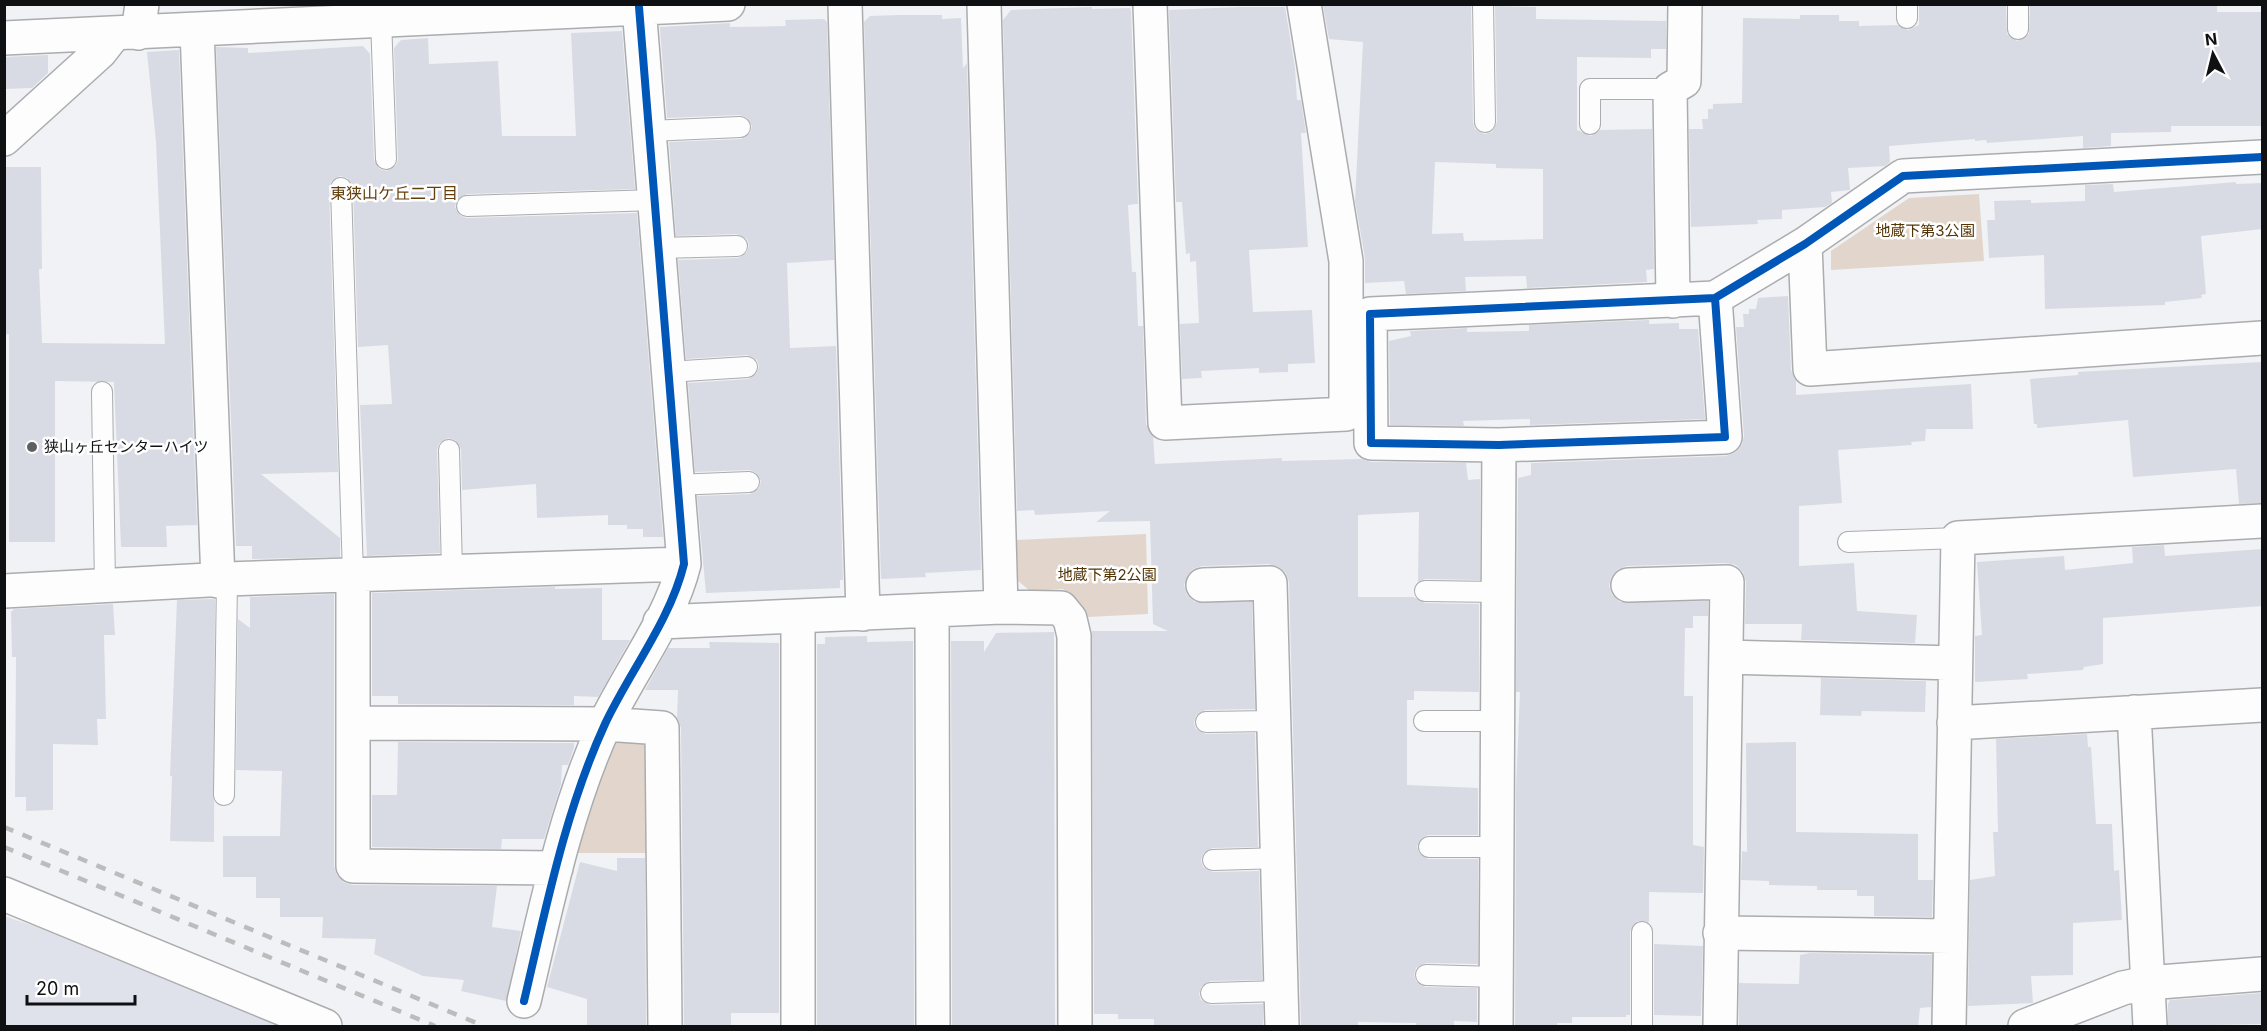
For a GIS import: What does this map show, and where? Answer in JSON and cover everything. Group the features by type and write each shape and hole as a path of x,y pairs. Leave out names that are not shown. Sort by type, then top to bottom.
{"street":[{"path":"4,38 132,24 197,30 381,19 728,4"},
{"path":"845,4 863,614"},
{"path":"984,4 1001,607"},
{"path":"1150,4 1165,423 1346,414 1346,261 1304,4"},
{"path":"1673,301 1670,89 1684,81 1685,4"},
{"path":"524,1001 556,868 605,724 660,622 684,564 675,485 659,248 639,7"},
{"path":"4,139 132,24"},
{"path":"197,30 223,580"},
{"path":"1714,298 1725,437 1499,445 1371,443 1370,314 1714,298 1805,243 1903,176 2262,157"},
{"path":"1805,243 1810,369 2262,338"},
{"path":"1496,1026 1499,445"},
{"path":"1949,1026 1958,538 2262,521"},
{"path":"4,591 223,580 684,564"},
{"path":"353,575 353,866 556,868"},
{"path":"1628,585 1727,582 1720,1026"},
{"path":"1203,585 1270,583 1282,1026"},
{"path":"660,622 1001,607 1061,608 1070,619 1074,636 1075,1026"},
{"path":"932,611 933,1026"},
{"path":"798,616 798,1026"},
{"path":"1727,657 1955,663"},
{"path":"1953,723 2262,705"},
{"path":"2134,712 2150,1026"},
{"path":"353,723 605,724 663,728 665,1026"},
{"path":"4,894 325,1026"},
{"path":"1720,933 1950,936"},
{"path":"2025,1026 2123,988 2147,983 2262,974"}],"lane":[{"path":"1483,4 1485,122"},
{"path":"2018,4 2018,29"},
{"path":"381,19 386,159"},
{"path":"1590,124 1590,89 1670,89"},
{"path":"649,131 740,128"},
{"path":"341,189 353,575"},
{"path":"467,206 655,200"},
{"path":"659,248 737,246"},
{"path":"668,372 747,368"},
{"path":"102,392 105,586"},
{"path":"449,450 452,571"},
{"path":"675,485 749,482"},
{"path":"1848,542 1958,538"},
{"path":"223,580 224,795"},
{"path":"1425,591 1498,592"},
{"path":"1206,722 1274,720"},
{"path":"1424,721 1498,721"},
{"path":"1429,847 1497,847"},
{"path":"1213,860 1278,858"},
{"path":"1642,932 1642,1026"},
{"path":"1426,975 1496,977"},
{"path":"1211,993 1281,991"}],"shaded area":[{"path":"4,916 34,926 283,1026 5,1026"}],"green space":[{"name":"地蔵下第3公園","path":"1979,194 1984,261 1831,270 1831,251 1909,198"},
{"name":"地蔵下第2公園","path":"1146,534 1148,614 1088,617 1082,605 1063,589 1030,591 1017,580 1014,540"},
{"path":"642,737 650,747 650,853 574,853 611,742"}],"building":[{"path":"1459,4 1471,6 1473,122 1475,129 1485,134 1492,132 1497,122 1495,6 1536,7 1536,19 1666,21 1666,49 1651,49 1651,58 1577,57 1577,130 1591,136 1600,130 1652,129 1654,269 1646,270 1647,282 1527,288 1526,276 1465,277 1466,291 1406,294 1404,281 1365,283 1365,258 1355,201 1363,42 1329,39 1323,5","holes":["1435,162 1496,164 1496,168 1543,169 1543,239 1464,241 1463,233 1432,234"]},
{"path":"1919,4 2006,4 2007,34 2017,41 2029,34 2030,4 2217,4 2217,12 2262,12 2261,126 2171,126 2171,132 2111,133 2111,146 2083,148 2083,136 1987,143 1986,140 1975,141 1975,139 1889,146 1890,162 1885,166 1848,168 1850,190 1831,192 1832,203 1825,207 1782,210 1782,219 1757,220 1758,224 1691,227 1689,129 1703,129 1702,119 1708,119 1708,109 1713,109 1713,104 1742,103 1743,18 1800,19 1800,15 1839,15 1839,21 1859,21 1859,26 1898,25 1908,30 1919,25"},
{"path":"1092,7 1092,9 1130,8 1131,11 1138,204 1128,205 1132,272 1136,272 1138,326 1143,326 1146,424 1153,437 1155,464 1282,458 1282,461 1361,459 1371,462 1466,463 1468,480 1480,479 1480,580 1425,579 1418,582 1419,512 1358,515 1358,597 1414,597 1425,603 1479,604 1479,692 1414,691 1414,700 1407,700 1407,785 1478,788 1478,835 1428,835 1423,837 1417,846 1419,853 1428,859 1478,859 1478,964 1426,963 1416,968 1414,975 1416,981 1425,987 1477,988 1477,1022 1454,1021 1454,1026 1358,1022 1358,1026 1301,1026 1289,582 1286,573 1279,567 1269,564 1202,566 1193,569 1184,585 1187,595 1195,602 1252,602 1255,709 1205,710 1196,716 1194,723 1196,729 1206,734 1255,733 1258,847 1212,848 1203,854 1201,861 1203,867 1213,872 1259,871 1262,980 1210,981 1201,987 1199,994 1201,1000 1211,1005 1263,1004 1263,1026 1154,1026 1154,1019 1118,1019 1118,1014 1094,1014 1092,631 1168,631 1153,624 1150,521 1096,522 1110,511 1035,515 1034,510 1017,511 1003,20 1011,10"},
{"path":"1285,7 1295,68 1297,100 1301,100 1306,133 1301,133 1308,247 1249,250 1253,312 1312,310 1315,363 1288,364 1288,372 1259,373 1259,368 1201,371 1202,378 1182,379 1180,324 1199,323 1196,261 1190,262 1190,253 1186,254 1182,202 1176,202 1169,10"},
{"path":"942,15 942,19 961,18 963,68 967,63 981,570 925,573 926,577 881,579 864,22 870,16"},
{"path":"824,19 827,22 834,260 787,263 790,348 836,346 843,580 840,580 840,588 706,593 697,496 750,494 759,488 761,481 755,472 749,470 695,472 688,383 748,379 757,373 759,366 757,360 747,355 686,359 678,260 738,258 747,252 749,245 747,239 737,234 676,236 669,142 741,139 750,133 752,126 746,117 739,115 667,118 660,27 730,23 730,27 786,26 785,20"},
{"path":"622,31 635,189 467,194 457,200 455,207 461,216 467,218 637,213 663,537 643,537 643,529 627,529 627,525 608,525 608,515 537,518 536,484 462,490 461,449 455,440 448,438 439,444 437,450 440,553 367,556 360,405 392,404 388,345 358,347 353,188 347,178 340,176 331,182 329,188 338,472 261,474 340,538 340,557 252,559 252,546 236,546 216,47 248,48 248,53 363,46 370,54 374,160 380,169 387,171 396,165 398,159 394,48 401,40 428,38 429,64 498,61 502,136 576,136 571,33"},
{"path":"179,50 197,525 166,526 167,547 121,547 114,382 55,381 55,542 9,542 9,334 4,335 4,167 41,167 42,269 39,269 42,343 165,344 156,142 147,52"},
{"path":"48,55 48,73 32,88 4,89 4,57"},
{"path":"2236,182 2236,184 2262,183 2262,229 2201,236 2206,294 2201,295 2202,298 2165,302 2165,305 2045,309 2044,255 1989,258 1987,220 1995,220 1994,201 2031,200 2031,203 2085,201 2085,185 2113,184 2114,192"},
{"path":"1788,296 1791,370 1796,380 1796,395 1971,384 1973,429 1926,429 1925,441 1911,442 1912,445 1838,450 1842,503 1799,506 1799,566 1854,563 1857,611 1917,615 1915,643 1801,640 1802,624 1745,624 1746,582 1743,572 1736,565 1726,563 1627,566 1618,569 1611,577 1609,586 1612,595 1620,602 1708,601 1708,616 1693,616 1693,628 1685,628 1684,696 1693,696 1693,845 1704,847 1703,893 1649,892 1649,922 1637,921 1630,931 1630,1015 1626,1017 1572,1017 1572,1023 1557,1023 1557,1026 1515,1026 1516,789 1520,692 1516,692 1518,478 1531,475 1531,463 1726,456 1736,452 1742,445 1744,436 1736,327 1744,327 1743,314 1749,314 1749,309 1756,309 1758,298"},
{"path":"1649,320 1649,324 1679,323 1679,329 1698,329 1705,419 1530,425 1530,419 1463,421 1464,426 1390,425 1389,341 1411,336 1410,331 1467,328 1467,332 1529,331 1529,325"},
{"path":"2262,362 2262,503 2239,504 2236,469 2133,477 2128,420 2037,428 2037,424 2034,424 2030,379 2078,375 2078,372"},
{"path":"2164,545 2165,556 2262,549 2262,606 2103,618 2103,664 2084,667 2083,670 2027,674 2028,679 1975,682 1975,636 1982,635 1977,562 2064,556 2065,570 2133,563 2132,547"},
{"path":"555,587 555,589 602,588 602,640 630,640 598,697 574,696 574,705 398,704 398,696 372,696 372,593"},
{"path":"334,594 334,866 337,875 343,882 353,885 497,886 492,927 521,931 506,1001 461,991 464,980 423,976 374,954 376,939 322,938 323,917 280,917 280,898 256,898 256,877 223,877 223,836 280,836 282,771 236,770 238,619 250,628 250,597"},
{"path":"177,600 215,600 214,842 170,841 172,776 170,776"},
{"path":"113,604 115,635 104,635 106,719 97,719 98,745 53,744 53,810 26,811 26,797 15,797 16,657 12,657 11,612 14,609"},
{"path":"1054,632 1055,1026 952,1026 951,641 984,641 984,652 996,633"},
{"path":"867,636 867,642 913,641 914,1026 817,1026 817,644 825,644 825,637"},
{"path":"709,642 779,643 779,1013 731,1013 731,1026 684,1026 681,728 677,718 678,690 645,690 668,648 710,648"},
{"path":"1821,678 1926,681 1925,712 1862,711 1861,716 1820,715"},
{"path":"2087,734 2088,747 2091,747 2096,824 2112,824 2114,871 2119,870 2122,920 2073,923 2073,975 2031,976 2033,1003 1968,1006 1970,880 1995,876 1993,832 1998,832 1996,739"},
{"path":"398,742 574,743 574,748 568,765 562,765 561,784 544,839 502,839 501,849 372,847 372,795 397,795"},
{"path":"1796,742 1796,832 1918,834 1918,880 1933,880 1932,917 1874,916 1874,896 1857,896 1857,890 1817,890 1817,886 1769,885 1769,881 1741,880 1742,851 1747,852 1746,743"},
{"path":"617,858 645,858 646,1026 587,1026 587,999 547,987 580,862 617,871"},
{"path":"1654,944 1703,946 1701,1016 1654,1015"},
{"path":"1809,953 1932,955 1931,1007 1920,1008 1918,1026 1739,1026 1739,983 1799,984 1800,955"},
{"path":"2262,993 2262,1024 2168,1026 2170,1000"}],"railway":[{"path":"4,827 484,1026"},
{"path":"4,847 435,1026"}],"cycle path":[{"path":"524,1001 558,860 591,757 615,704 669,606 684,564 639,7"},
{"path":"1715,298 1725,437 1499,445 1371,443 1370,314 1715,298 1805,244 1903,176 2262,157"}],"place":[{"name":"狭山ヶ丘センターハイツ","path":"32,447"}],"district":[{"name":"東狭山ケ丘二丁目","path":"394,193"}]}
